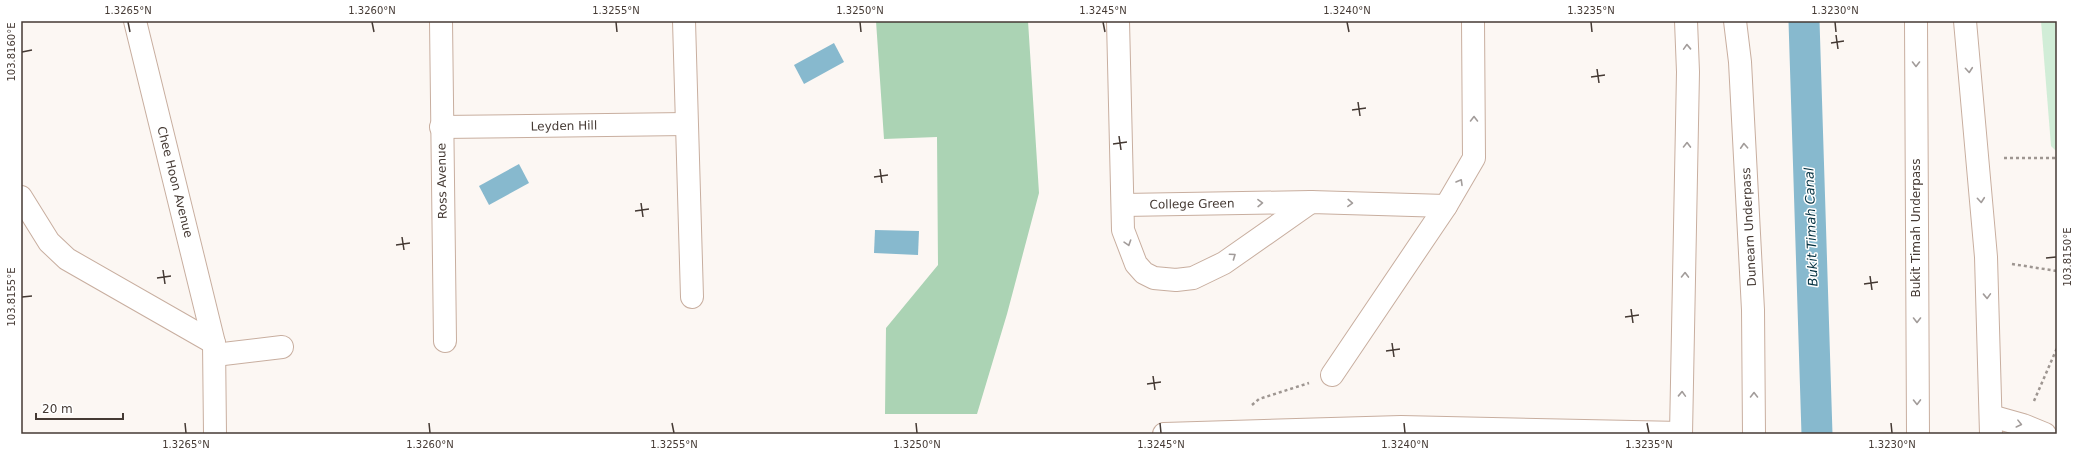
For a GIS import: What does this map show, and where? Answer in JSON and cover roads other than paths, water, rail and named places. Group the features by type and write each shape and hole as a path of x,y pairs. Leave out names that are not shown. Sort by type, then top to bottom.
{"main road":[{"name":"Chee Hoon Avenue","path":"135,21 215,349 215,434"},
{"name":"Ross Avenue","path":"440,21 445,341"},
{"path":"684,21 692,297"},
{"path":"1118,21 1123,230 1136,264 1144,273 1154,278 1176,280 1193,278 1224,263 1311,202"},
{"path":"1332,376 1446,206 1474,158 1473,21"},
{"path":"1164,434 1401,427 1681,434 1688,72 1686,21"},
{"name":"Dunearn Underpass","path":"1735,21 1740,70 1753,310 1754,434"},
{"name":"Bukit Timah Underpass","path":"1916,21 1918,434"},
{"path":"1965,21 1986,257 1991,425 2023,425 2045,434"},
{"name":"Leyden Hill","path":"441,127 686,124"},
{"path":"21,197 49,242 67,260 215,349 282,347"},
{"name":"College Green","path":"1123,205 1311,202 1446,206"}],"water":[{"path":"834,43 844,62 804,84 794,65"},
{"path":"519,164 529,183 489,205 479,186"},
{"path":"875,230 919,231 918,255 874,253"}],"waterway":[{"name":"Bukit Timah Canal","path":"1804,21 1817,434"}]}
